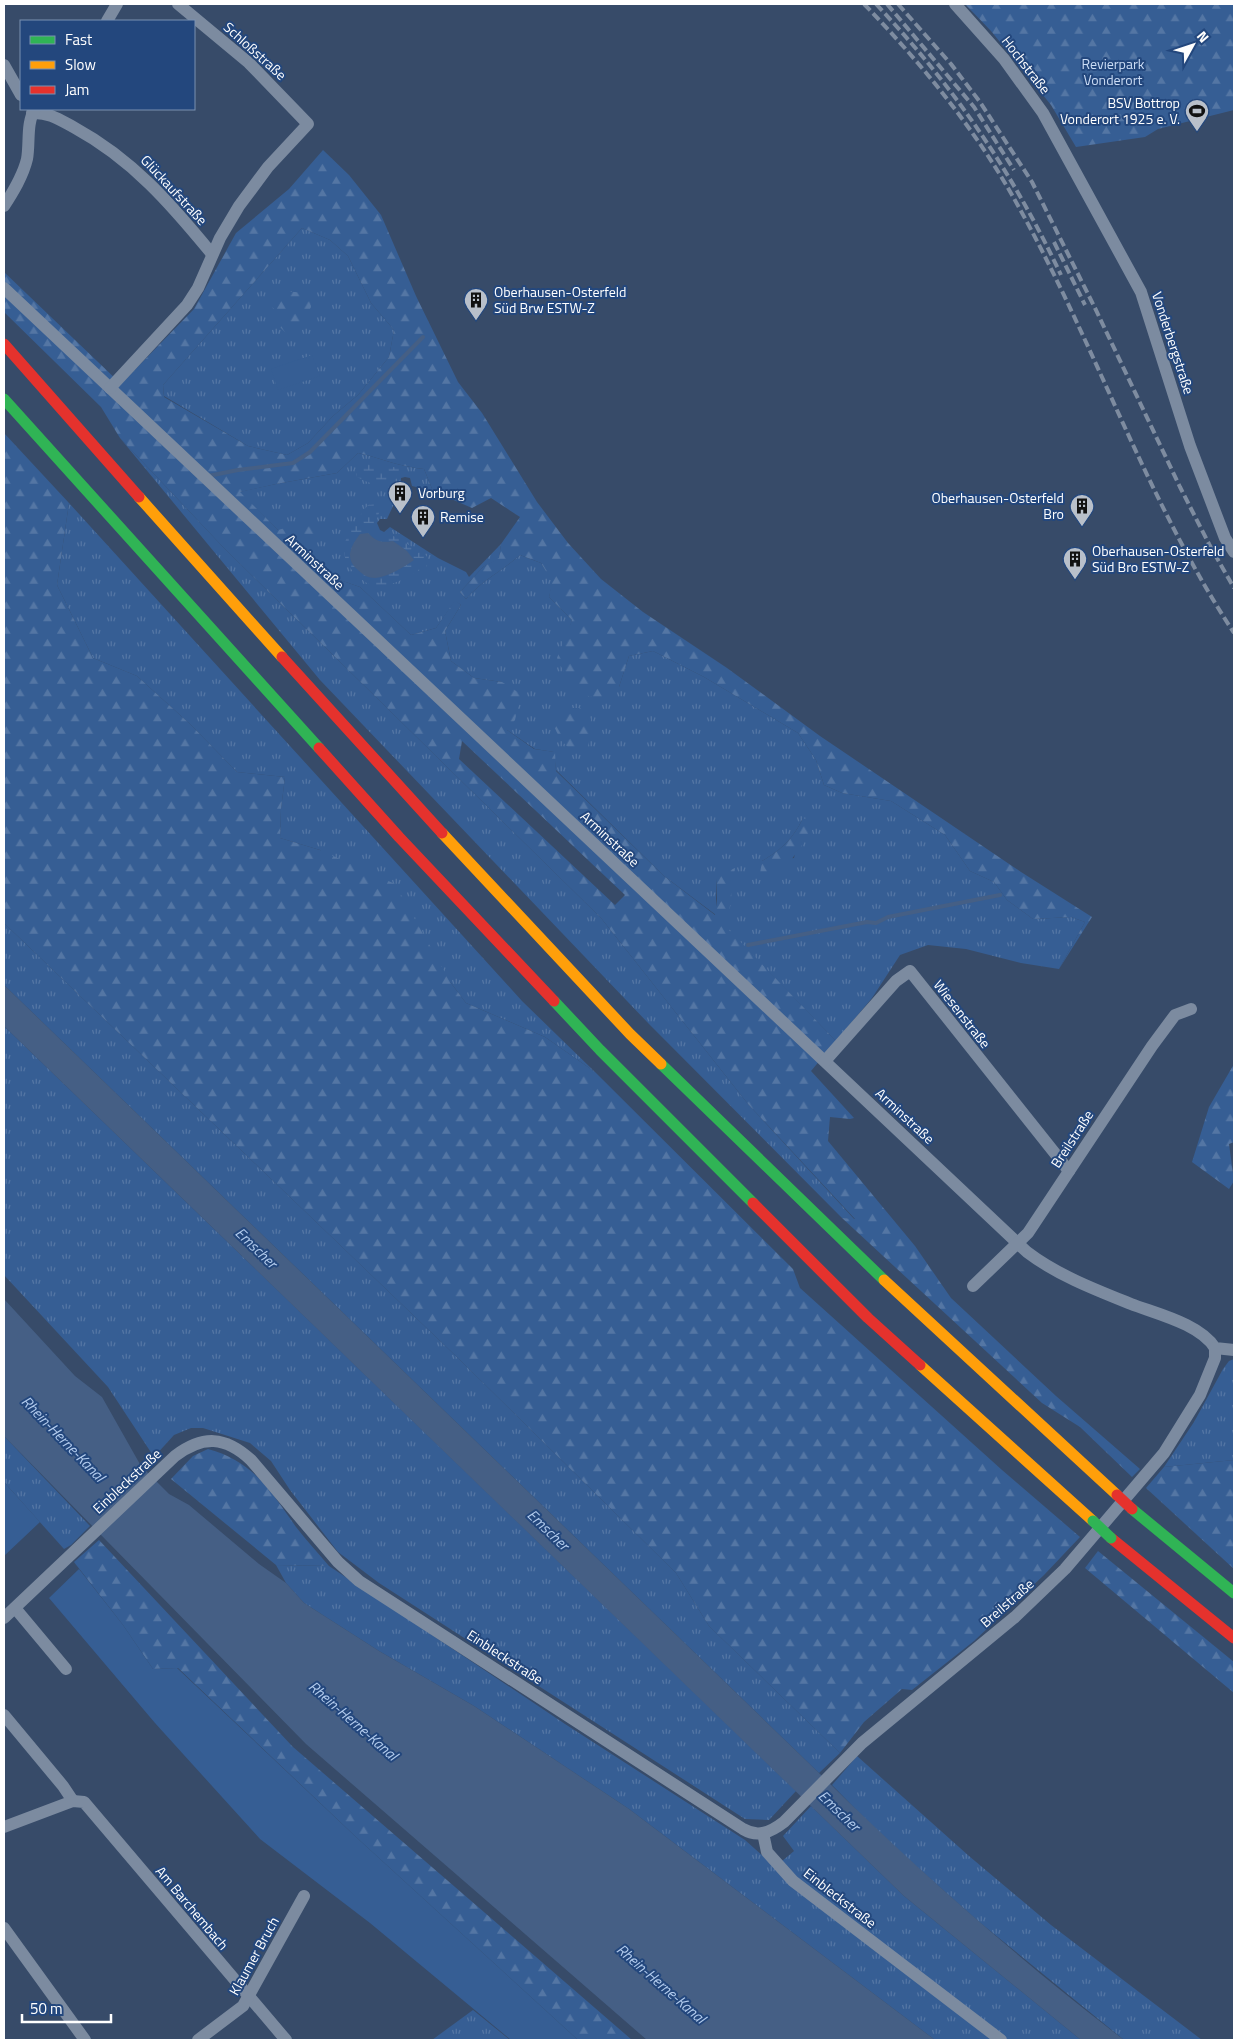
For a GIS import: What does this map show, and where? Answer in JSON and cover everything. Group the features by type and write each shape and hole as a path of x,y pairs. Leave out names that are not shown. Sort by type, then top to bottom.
{"highway":[{"path":"4,344 223,592 424,814 630,1034 895,1291 1117,1496 1234,1593"},
{"path":"4,400 398,837 600,1050 868,1318 1111,1538 1234,1638"}],"street":[{"path":"108,20 118,4"},
{"name":"Schloßstraße","path":"178,4 249,63 308,124"},
{"name":"Hochstraße","path":"955,4 1004,59 1025,87 1055,133 1064,151"},
{"path":"4,65 20,93"},
{"name":"Glückaufstraße","path":"4,206 16,187 24,167 32,110 50,114 88,135 126,161 165,198 212,254"},
{"name":"Glückaufstraße","path":"110,388 187,305 198,288 212,254 252,188 268,167 308,124"},
{"name":"Vonderbergstraße","path":"1064,151 1141,292 1190,446 1225,538 1234,552"},
{"name":"Arminstraße","path":"4,288 1033,1256 1054,1270 1197,1331 1209,1340 1215,1348"},
{"name":"Wiesenstraße","path":"825,1061 896,981 910,971 1069,1171"},
{"name":"Breilstraße","path":"973,1286 1028,1233 1166,1026 1175,1015 1191,1008"},
{"path":"1215,1348 1234,1350"},
{"name":"Breilstraße","path":"763,1833 776,1828 862,1743 1015,1617 1047,1588 1164,1453 1200,1395 1215,1358 1215,1348"},
{"name":"Einbleckstraße","path":"4,1618 184,1449 200,1442 218,1441 239,1450 251,1460 338,1562 359,1581 743,1829 752,1834 763,1833 767,1852 777,1866 793,1881 1001,2040"},
{"path":"14,1608 66,1668"},
{"name":"Am Barchembach","path":"4,1715 64,1786 73,1801 84,1802 286,2040"},
{"path":"4,1827 73,1801"},
{"name":"Klaumer Bruch","path":"198,2040 243,2006 304,1896"},
{"path":"4,1928 85,2040"}],"green space":[{"name":"Revierpark Vonderort","path":"965,4 1234,4 1234,110 1158,129 1145,137 1076,147 1051,105 991,31"},
{"path":"323,150 349,175 381,215 416,296 458,382 482,413 537,502 568,543 601,579 643,612 727,668 820,736 1021,872 1092,917 1059,969 1085,922 1071,917 1033,919 1007,900 994,882 970,871 945,835 891,801 842,793 824,785 816,760 798,733 704,677 653,651 629,656 619,687 603,699 574,693 557,658 572,620 549,597 552,581 541,563 520,555 478,587 466,599 460,592 483,567 499,558 501,544 520,517 491,498 472,508 433,491 424,469 358,453 337,473 240,492 278,530 315,520 316,547 303,567 360,587 411,635 436,628 455,600 461,605 445,631 451,661 474,678 502,682 521,694 515,720 507,730 534,749 555,752 556,771 664,876 715,915 717,899 716,877 735,868 727,928 836,1041 811,1071 854,1118 830,1117 828,1141 915,1246 951,1298 1056,1396 1140,1469 1132,1477 1080,1427 1042,1403 842,1218 855,1219 748,1104 601,918 223,547 120,438 101,407 4,312 4,272 121,384 194,309 236,233 289,189","holes":["302,228 330,240 348,256 371,303 394,330 389,357 358,395 333,416 308,443 287,455 248,446 164,397 163,385","462,741 625,895 615,905 459,759"]},
{"path":"302,228 330,240 348,256 371,303 394,330 389,357 358,395 333,416 308,443 287,455 248,446 164,396 163,385"},
{"path":"280,291 309,293 311,307 297,333 286,333 277,324 280,315 269,304"},
{"path":"312,355 320,376 278,390 271,369"},
{"path":"4,433 69,503 57,585 93,658 137,676 191,725 237,772 285,777 280,838 320,850 395,884 451,983 466,1003 545,1037 595,1072 793,1269 800,1288 1002,1470 1080,1537 1044,1575 974,1641 912,1690 902,1689 864,1722 840,1753 709,1626 676,1573 460,1360 4,923"},
{"path":"120,438 223,547 601,918 748,1104 855,1220 842,1218 649,1024 320,680"},
{"path":"358,453 424,469 433,491 412,486 410,478 401,478 401,489 387,519 380,519 377,523 380,530 384,532 390,527 438,558 466,572 469,577 501,544 499,559 483,567 460,592 466,599 478,587 520,555 541,563 553,581 549,597 572,620 567,636 619,687 629,656 653,651 704,677 798,733 816,760 824,785 842,793 891,801 945,835 970,871 994,882 1007,900 1033,919 1071,917 1085,922 1059,969 1021,963 966,949 928,945 900,955 872,998 836,1041 726,928 716,877 716,915 664,876 556,770 554,752 535,749 507,730 502,682 474,678 451,661 445,631 461,605 455,601 436,628 411,635 360,587 302,567 278,530 239,492 337,473","holes":["803,818 794,858 762,861 786,843"]},
{"path":"360,464 384,465 402,469 402,473 396,476 394,487 388,492 357,477 356,470"},
{"path":"69,503 522,1001 595,1072 545,1037 466,1003 451,983 320,850 280,838 285,777 237,772 191,725 137,676 93,658 57,585"},
{"path":"376,504 380,509 372,531 375,537 393,536 406,543 417,553 423,552 428,558 427,566 410,576 381,586 368,584 357,575 349,566 344,548 355,522 368,505","holes":["368,533 380,541 393,541 407,551 352,544"]},
{"path":"562,708 580,708 591,719 588,748 578,753 568,748 556,731 552,721"},
{"path":"803,818 810,821 808,837 780,875 759,880 762,861 786,843"},
{"path":"4,923 460,1360 676,1573 709,1626 840,1753 819,1773 4,985"},
{"path":"4,1026 796,1791 769,1820 745,1819 379,1583 338,1552 290,1490 271,1461 250,1443 203,1428 191,1428 174,1435 154,1457 108,1387 4,1275"},
{"path":"1234,1064 1234,1142 1229,1144 1234,1181 1229,1189 1192,1162 1209,1107"},
{"path":"1234,1359 1234,1460 1164,1467 1194,1422 1223,1369 1229,1361"},
{"path":"4,1436 90,1526 71,1545 64,1549 4,1482"},
{"path":"208,1449 237,1461 260,1479 300,1532 329,1566 276,1565 171,1479 193,1456"},
{"path":"1234,1460 1234,1569 1146,1488 1164,1467"},
{"path":"4,1482 40,1522 4,1556"},
{"path":"99,1540 293,1747 632,2040 578,2040 356,1837 178,1668 153,1669 123,1625 74,1562"},
{"path":"1098,1551 1234,1662 1234,1693 1085,1568"},
{"path":"276,1565 329,1566 565,1724 745,1840 775,1867 794,1851 783,1836 811,1806 904,1896 1081,2040 935,2040 629,1809 474,1706 379,1651 304,1603 286,1583"},
{"path":"79,1569 123,1625 153,1669 177,1668 356,1837 578,2040 511,2040 370,1923 260,1839 155,1723 49,1598"},
{"path":"857,1756 969,1856 1051,1925 1202,2040 1124,2040 978,1921 882,1836 832,1785"},
{"path":"473,2010 510,2040 432,2040"}],"water":[{"path":"368,533 380,541 393,541 407,551 414,560 401,569 385,576 375,578 364,575 354,566 351,561 350,552 360,534"},
{"name":"Emscher","path":"4,985 929,1878 1006,1945 1124,2040 1081,2040 904,1896 4,1026"},
{"name":"Rhein-Herne-Kanal","path":"4,1299 75,1376 102,1397 141,1466 169,1494 189,1505 259,1564 286,1583 304,1603 379,1651 474,1706 629,1809 935,2040 647,2040 306,1744 4,1436"}],"waterway":[{"path":"208,476 293,463 310,452 423,337"},
{"path":"748,945 867,922 876,923 888,917 1000,895"}],"railway":[{"path":"864,4 905,48 944,95 980,144 1012,195 1068,304 1173,527 1202,581 1234,633"},
{"path":"876,4 905,35 980,132 1023,201 1061,275"},
{"path":"887,4 974,107 1014,170"},
{"path":"898,4 951,64 980,102 1032,182 1095,308 1180,487 1234,588"},
{"path":"1054,242 1085,305"}],"traffic: fast":[{"path":"4,399 319,748"},
{"path":"554,1001 600,1050 753,1203"},
{"path":"661,1064 884,1280"},
{"path":"1132,1509 1234,1593"},
{"path":"1093,1521 1111,1538"}],"traffic: slow":[{"path":"139,497 282,657"},
{"path":"442,833 630,1034 661,1064"},
{"path":"884,1280 1117,1495"},
{"path":"920,1365 1093,1521"}],"traffic: jam":[{"path":"4,344 139,497"},
{"path":"282,657 442,833"},
{"path":"319,748 399,837 554,1001"},
{"path":"753,1203 868,1318 920,1365"},
{"path":"1117,1495 1132,1509"},
{"path":"1111,1538 1234,1638"}],"place":[{"name":"BSV Bottrop Vonderort 1925 e. V.","path":"1197,132"},
{"name":"Oberhausen-Osterfeld Süd Brw ESTW-Z","path":"476,321"},
{"name":"Vorburg","path":"400,514"},
{"name":"Oberhausen-Osterfeld Bro","path":"1082,527"},
{"name":"Remise","path":"423,538"},
{"name":"Oberhausen-Osterfeld Süd Bro ESTW-Z","path":"1075,580"}]}
